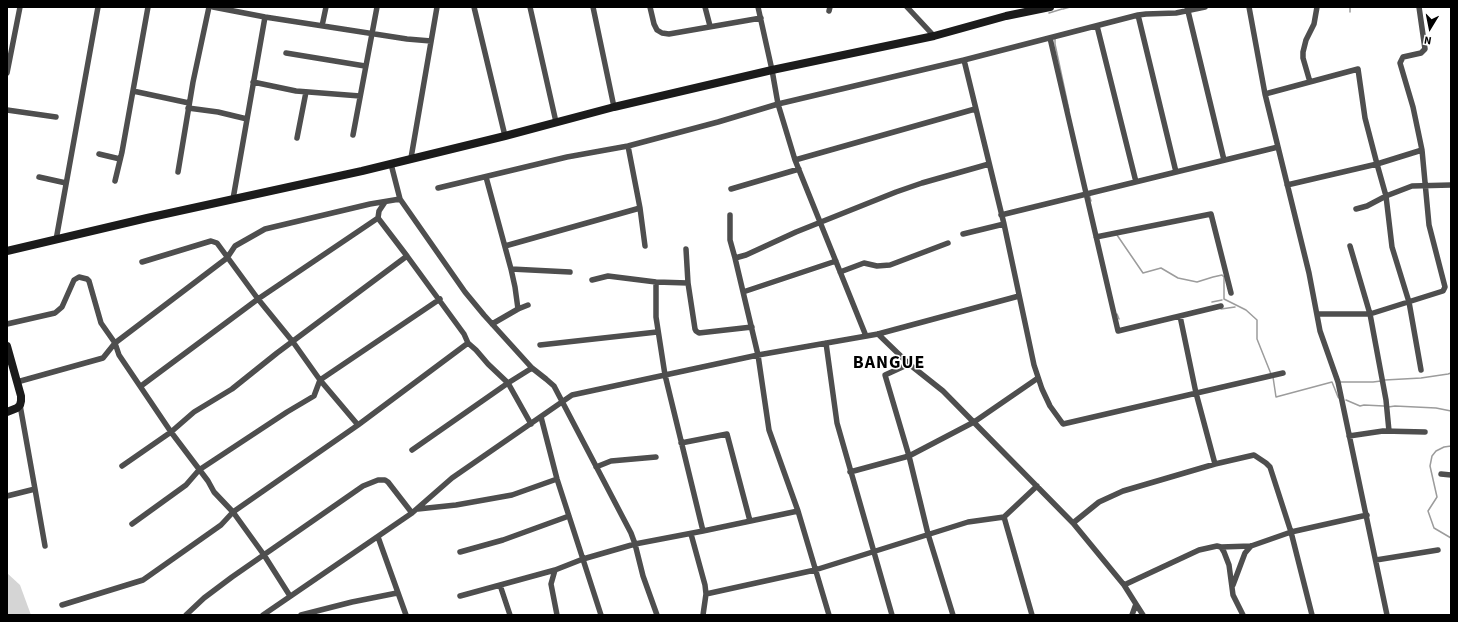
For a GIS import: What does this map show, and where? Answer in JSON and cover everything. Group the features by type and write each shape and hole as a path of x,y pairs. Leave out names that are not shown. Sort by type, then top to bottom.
{"main road":[{"path":"7,251 147,218 391,164 410,158 506,136 614,107 772,70 934,36 1013,14 1050,7"},
{"path":"7,349 21,396 20,405 7,412"}],"street":[{"path":"7,74 9,48 20,7"},
{"path":"56,240 98,7"},
{"path":"115,181 148,7"},
{"path":"178,172 189,105 209,7"},
{"path":"213,7 322,26 407,39 431,41"},
{"path":"322,26 326,7"},
{"path":"353,136 377,7"},
{"path":"410,158 437,7"},
{"path":"474,7 506,136"},
{"path":"530,7 556,122"},
{"path":"593,7 614,107"},
{"path":"650,7 657,30 662,33 669,34 761,18"},
{"path":"705,7 710,26"},
{"path":"758,7 778,104 795,160 866,336"},
{"path":"906,7 934,36"},
{"path":"1146,14 1149,7"},
{"path":"438,188 567,157 628,146 778,104 964,60 1138,15 1176,13 1202,7"},
{"path":"1250,7 1265,94 1309,273 1324,344 1338,382 1387,615"},
{"path":"1310,82 1303,52 1306,40 1314,24 1317,7"},
{"path":"1317,314 1370,314 1443,291 1445,287 1430,230 1422,150 1413,107 1400,63 1403,58 1421,53 1426,49 1419,7"},
{"path":"1188,9 1224,160"},
{"path":"1138,15 1176,172"},
{"path":"233,199 265,17"},
{"path":"1097,26 1136,182"},
{"path":"1050,38 1118,331 1221,306"},
{"path":"286,53 365,66"},
{"path":"964,60 1004,224 1031,354 1038,378 1050,406 1063,424 1283,373"},
{"path":"1265,94 1358,69 1365,118 1376,164 1386,196 1392,247 1409,302 1421,370"},
{"path":"253,82 306,92 360,96"},
{"path":"133,91 246,120"},
{"path":"297,138 306,92"},
{"path":"795,160 975,109"},
{"path":"7,110 56,117"},
{"path":"628,146 640,208 645,246"},
{"path":"1001,215 1278,147"},
{"path":"1288,186 1376,164 1422,150"},
{"path":"99,154 120,159"},
{"path":"391,164 400,199 465,292 532,368 550,382 562,402 631,533 643,576 657,615"},
{"path":"735,258 746,255 902,190 989,164"},
{"path":"730,189 799,169"},
{"path":"39,177 66,183"},
{"path":"486,177 511,269 518,309"},
{"path":"1356,209 1367,206 1386,196 1412,186 1451,185"},
{"path":"17,382 104,358 115,343 228,258 235,246 265,229 400,199"},
{"path":"385,202 379,211 378,218 440,299 464,334 468,343 508,383 531,424"},
{"path":"505,246 640,208"},
{"path":"1096,237 1210,214 1230,293"},
{"path":"730,215 730,240 758,355 769,430 798,511 829,615"},
{"path":"141,386 258,299 378,218"},
{"path":"964,234 1004,224"},
{"path":"142,262 211,241 217,243 258,299 293,342 320,380 358,425"},
{"path":"840,272 864,262 877,266 890,265 948,243"},
{"path":"1350,246 1370,314 1386,400 1389,431"},
{"path":"686,249 688,283 696,331 698,333 752,327"},
{"path":"122,466 171,432 194,412 232,389 277,353 407,256"},
{"path":"743,292 836,261"},
{"path":"511,269 570,272"},
{"path":"592,280 608,276 656,282 688,283"},
{"path":"7,324 60,311 74,280 83,277 87,279 89,281 101,323 115,343 119,355 214,492 233,512 264,555 290,596"},
{"path":"656,282 657,332 665,375 703,531"},
{"path":"263,615 415,511 452,478 562,402 580,393 758,355 878,334 1019,296"},
{"path":"132,524 186,485 200,470 287,412 314,396 320,380 440,299"},
{"path":"492,324 518,309 528,306"},
{"path":"1180,316 1196,393 1215,464"},
{"path":"540,345 657,332"},
{"path":"878,334 908,364 943,391 1073,523 1124,585 1144,615"},
{"path":"62,605 143,580 221,525 233,512 358,425 468,343"},
{"path":"826,343 837,424 892,615"},
{"path":"908,364 885,375 909,456 928,534 953,615"},
{"path":"412,450 532,368"},
{"path":"850,472 909,456 974,422 1038,378"},
{"path":"20,405 45,546"},
{"path":"541,417 569,516 600,615"},
{"path":"1349,436 1389,431 1425,432"},
{"path":"681,443 727,434 750,521"},
{"path":"1073,523 1099,502 1123,491 1215,464 1254,456 1270,467 1291,532 1312,615"},
{"path":"596,466 611,461 656,457"},
{"path":"1441,474 1451,475"},
{"path":"415,511 512,495 558,479"},
{"path":"186,615 204,598 363,486 378,480 385,480 415,511"},
{"path":"706,594 815,570 968,522 1004,517 1037,486"},
{"path":"7,496 36,489"},
{"path":"460,596 555,570 583,559 635,544 691,534 798,511"},
{"path":"1124,585 1199,550 1213,546 1221,548 1251,546 1291,532 1367,515"},
{"path":"460,552 503,540 569,516"},
{"path":"1004,517 1032,615"},
{"path":"691,534 705,585 706,594 703,615"},
{"path":"378,537 406,615"},
{"path":"1232,587 1245,553 1251,546"},
{"path":"1221,548 1229,565 1233,595 1243,615"},
{"path":"1376,560 1438,550"},
{"path":"555,570 551,584 557,615"},
{"path":"500,585 510,615"},
{"path":"301,615 397,592"},
{"path":"1132,615 1136,604"}],"shaded area":[{"path":"7,573 20,585 31,615 7,615"}],"waterway":[{"path":"1063,9 1070,7"},
{"path":"1350,7 1350,12"},
{"path":"1049,13 1062,9"},
{"path":"1055,39 1069,110"},
{"path":"1089,194 1091,201"},
{"path":"1117,235 1143,273 1161,268 1178,278 1197,282 1222,275 1224,277 1224,299 1246,310 1257,320 1257,339 1271,374"},
{"path":"1212,302 1222,300"},
{"path":"1221,309 1235,307"},
{"path":"1117,314 1119,319"},
{"path":"1385,380 1421,378 1451,373"},
{"path":"1273,377 1276,397 1332,382 1340,399"},
{"path":"1341,382 1381,381"},
{"path":"1346,400 1360,406 1384,406"},
{"path":"1388,407 1436,408 1451,411"},
{"path":"1451,446 1444,447 1436,451 1432,456 1430,466 1437,497 1428,511 1434,528 1451,538"}],"district":[{"name":"BANGUE","path":"889,364"}]}
